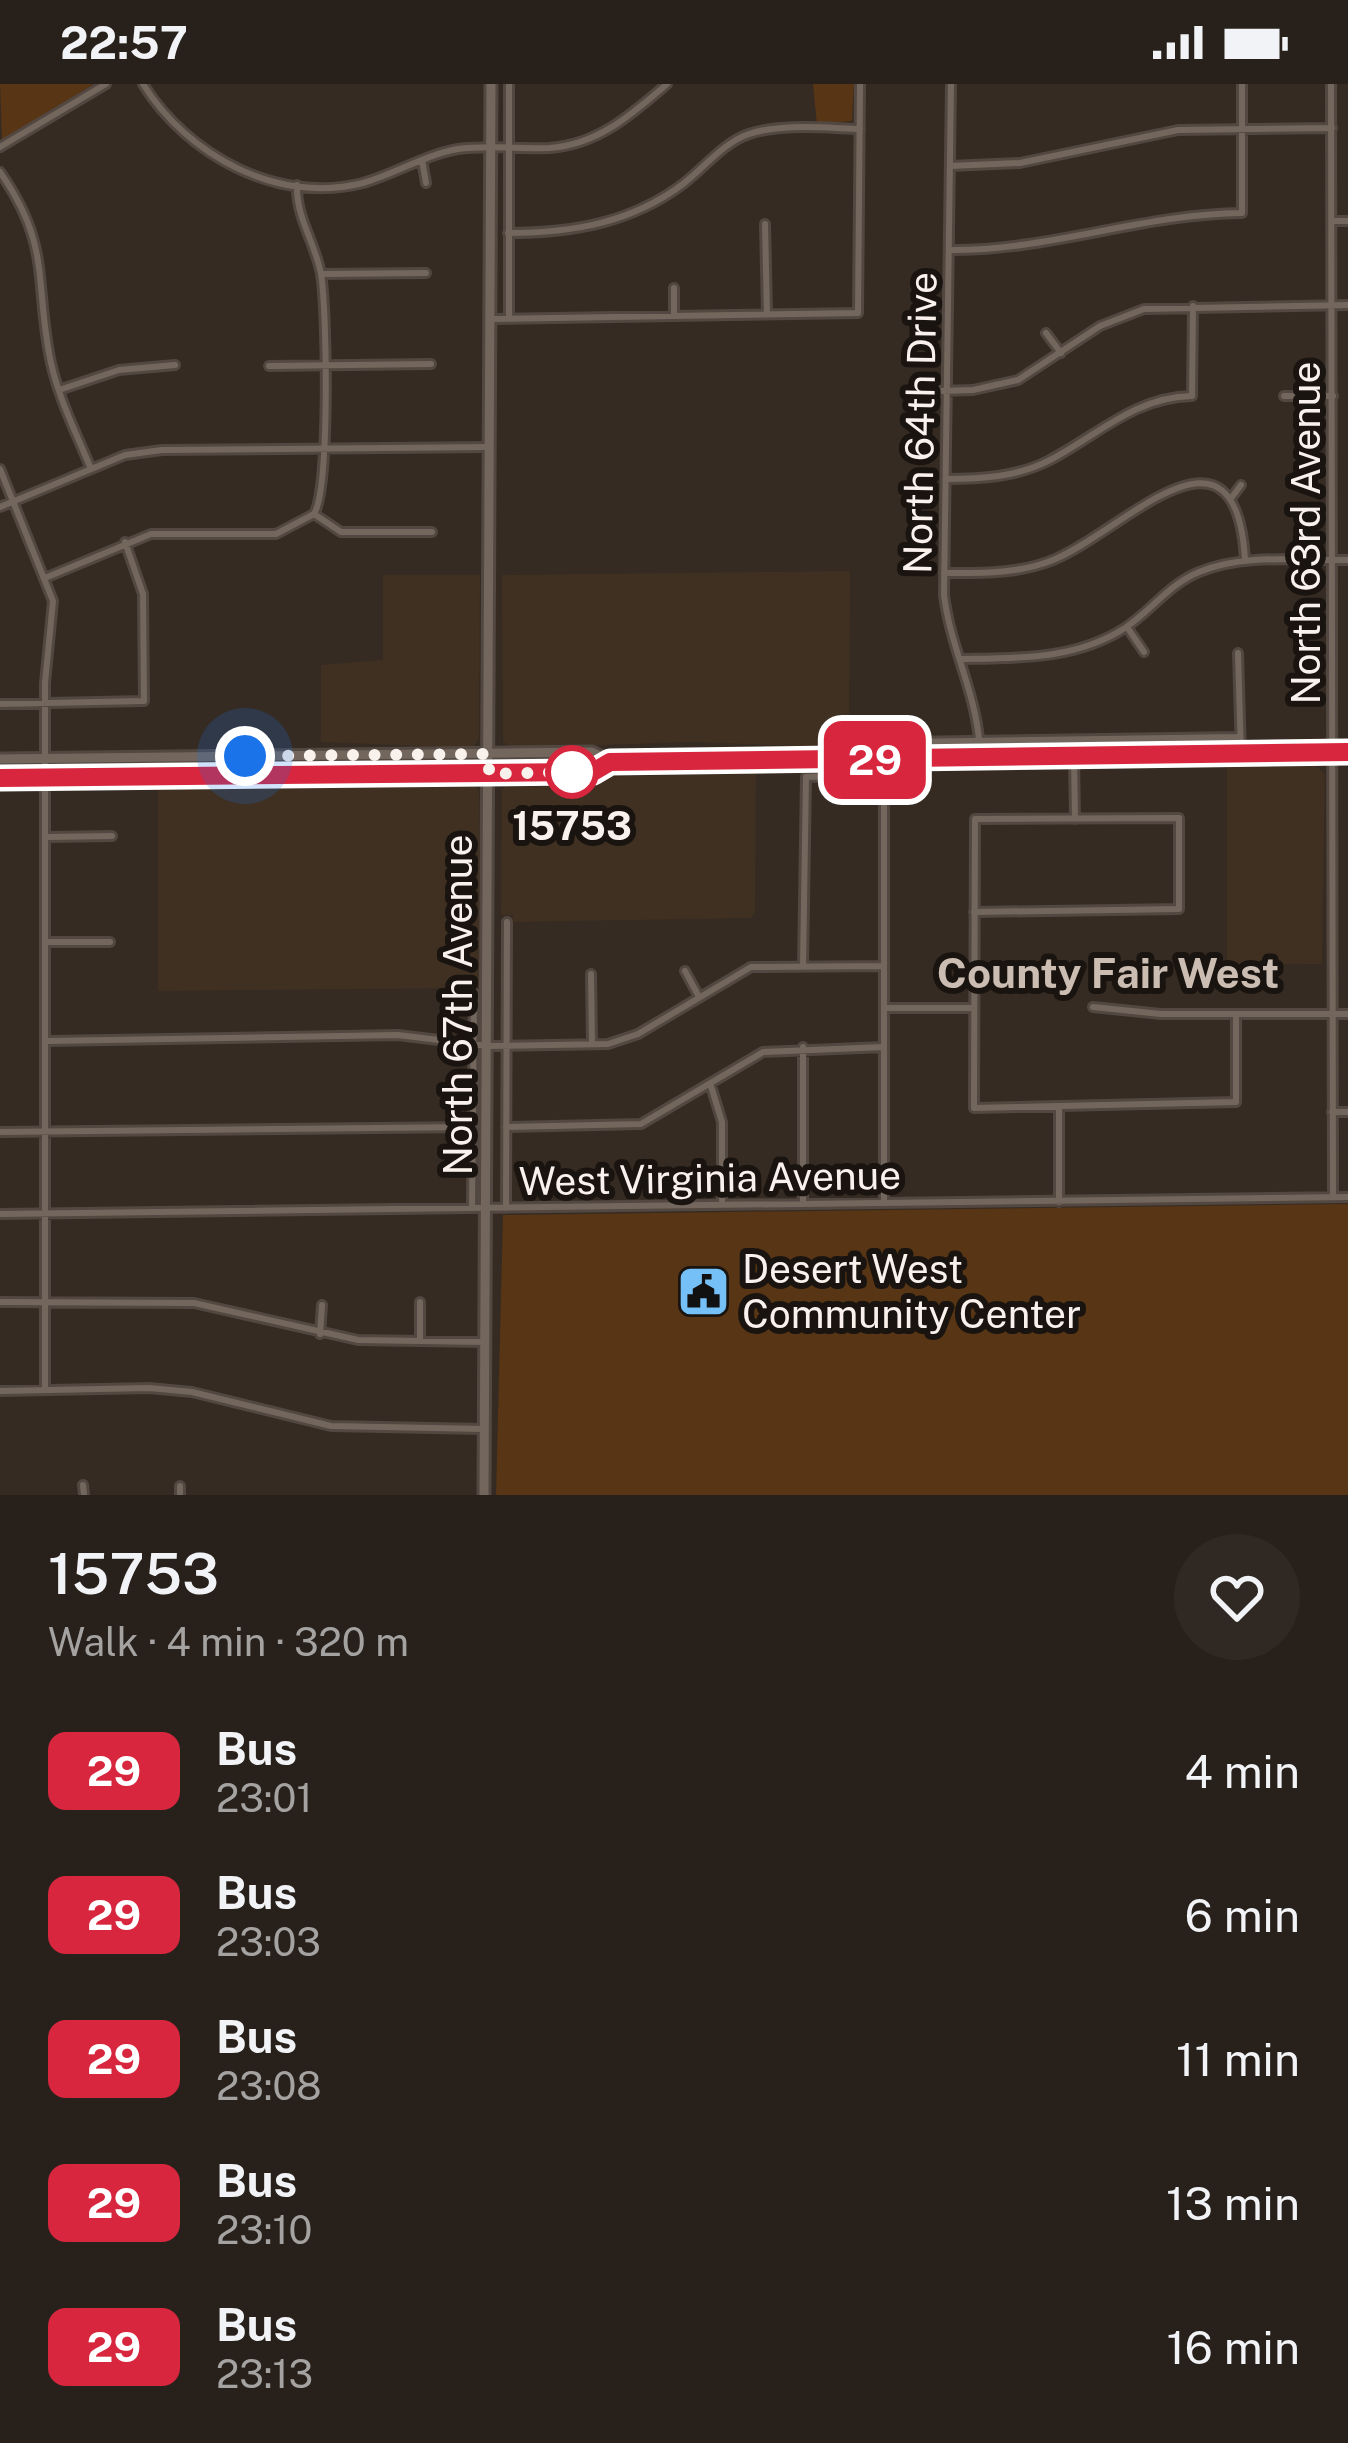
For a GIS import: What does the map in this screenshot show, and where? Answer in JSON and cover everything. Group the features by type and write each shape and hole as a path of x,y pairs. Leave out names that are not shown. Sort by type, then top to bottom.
{"main road":[{"name":"North 67th Avenue","path":"484,1495 491,84"},
{"path":"0,759 592,752 610,762 1348,752"},
{"path":"0,778 593,772 610,762"}],"street":[{"path":"0,148 106,84"},
{"path":"143,84 177,128 206,152 241,170 297,184 362,183 454,150 560,147 608,131 667,84"},
{"path":"509,84 509,319"},
{"path":"490,319 858,313 860,84"},
{"name":"North 64th Drive","path":"951,84 944,573 946,608 974,695 980,758"},
{"path":"949,250 1040,245 1149,218 1242,213 1242,84"},
{"name":"North 63rd Avenue","path":"1331,84 1333,1197"},
{"path":"950,166 1020,163 1159,132 1332,128"},
{"path":"508,233 586,228 632,213 670,194 745,136 770,130 860,129"},
{"path":"422,160 426,183"},
{"path":"0,172 18,201 39,256 48,350 59,391 92,469"},
{"path":"45,578 152,534 276,534 314,514 323,493 321,274 298,213 297,184"},
{"path":"1332,221 1348,221"},
{"path":"765,224 767,314"},
{"path":"321,274 426,273"},
{"path":"674,288 674,316"},
{"path":"907,392 1006,384 1100,326 1132,313 1193,306 1348,305"},
{"path":"946,479 1018,472 1049,460 1142,404 1192,396 1193,306"},
{"path":"1046,333 1061,353"},
{"path":"269,366 431,364"},
{"path":"59,391 119,370 175,365"},
{"path":"1284,396 1348,389"},
{"path":"0,507 125,455 162,450 490,448"},
{"path":"0,469 45,578 55,620 46,704 45,1390"},
{"path":"1332,475 1348,475"},
{"path":"944,573 1044,564 1188,485 1214,485 1232,497 1240,510 1245,560"},
{"path":"1232,497 1241,485"},
{"path":"314,514 340,532 432,532"},
{"path":"0,704 144,701 146,620 125,542"},
{"path":"961,658 1050,656 1127,626 1179,581 1245,560 1348,560"},
{"path":"1127,626 1144,652"},
{"path":"1334,650 1348,650"},
{"path":"1238,653 1241,755"},
{"path":"905,742 1240,737"},
{"path":"1074,757 1076,819"},
{"path":"884,760 884,1203"},
{"path":"803,966 806,777 919,773"},
{"path":"974,912 1178,909 1179,818 975,819 974,912 973,1008 974,1108 1236,1102 1236,1014"},
{"path":"49,837 112,836"},
{"name":"North 67th Avenue","path":"506,1208 507,922"},
{"path":"49,941 110,941"},
{"path":"49,1041 398,1035 488,1046 592,1044 638,1034 751,967 884,966"},
{"path":"685,971 698,995"},
{"path":"591,974 592,1044"},
{"name":"North 67th Avenue","path":"472,1208 474,993"},
{"path":"1093,1006 1125,1012 1348,1014"},
{"path":"884,1008 973,1008"},
{"path":"803,1047 803,1204"},
{"path":"506,1126 641,1124 763,1052 884,1047"},
{"path":"711,1086 722,1123 722,1205"},
{"path":"1059,1106 1059,1202"},
{"path":"1332,1112 1348,1112"},
{"path":"0,1132 473,1127"},
{"name":"West Virginia Avenue","path":"0,1214 1348,1197"},
{"path":"0,1302 194,1303 320,1334 485,1342"},
{"path":"420,1302 420,1340"},
{"path":"320,1334 322,1305"},
{"path":"0,1391 168,1390 331,1426 484,1430"}],"shaded area":[{"path":"0,84 94,84 2,140"},
{"path":"813,84 854,84 852,121 817,124"},
{"path":"850,571 849,748 692,742 513,748 503,742 502,575"},
{"path":"383,575 480,575 479,738 473,748 321,742 321,665 383,660"},
{"path":"1314,764 1325,774 1322,964 1227,965 1227,766"},
{"path":"756,773 755,913 750,918 513,922 513,915 501,915 502,790 509,779"},
{"path":"469,780 479,790 479,988 158,991 158,783"},
{"path":"1348,1204 1348,1495 496,1495 503,1215"}],"bus line":[{"name":"29","path":"0,778 593,772 610,762 1348,752"}],"place":[{"name":"15753","path":"572,772"},
{"name":"Desert West Community Center","path":"703,1291"}],"district":[{"name":"County Fair West","path":"1108,972"}],"route":[{"path":"245,756 489,754 489,774 572,772"}]}
